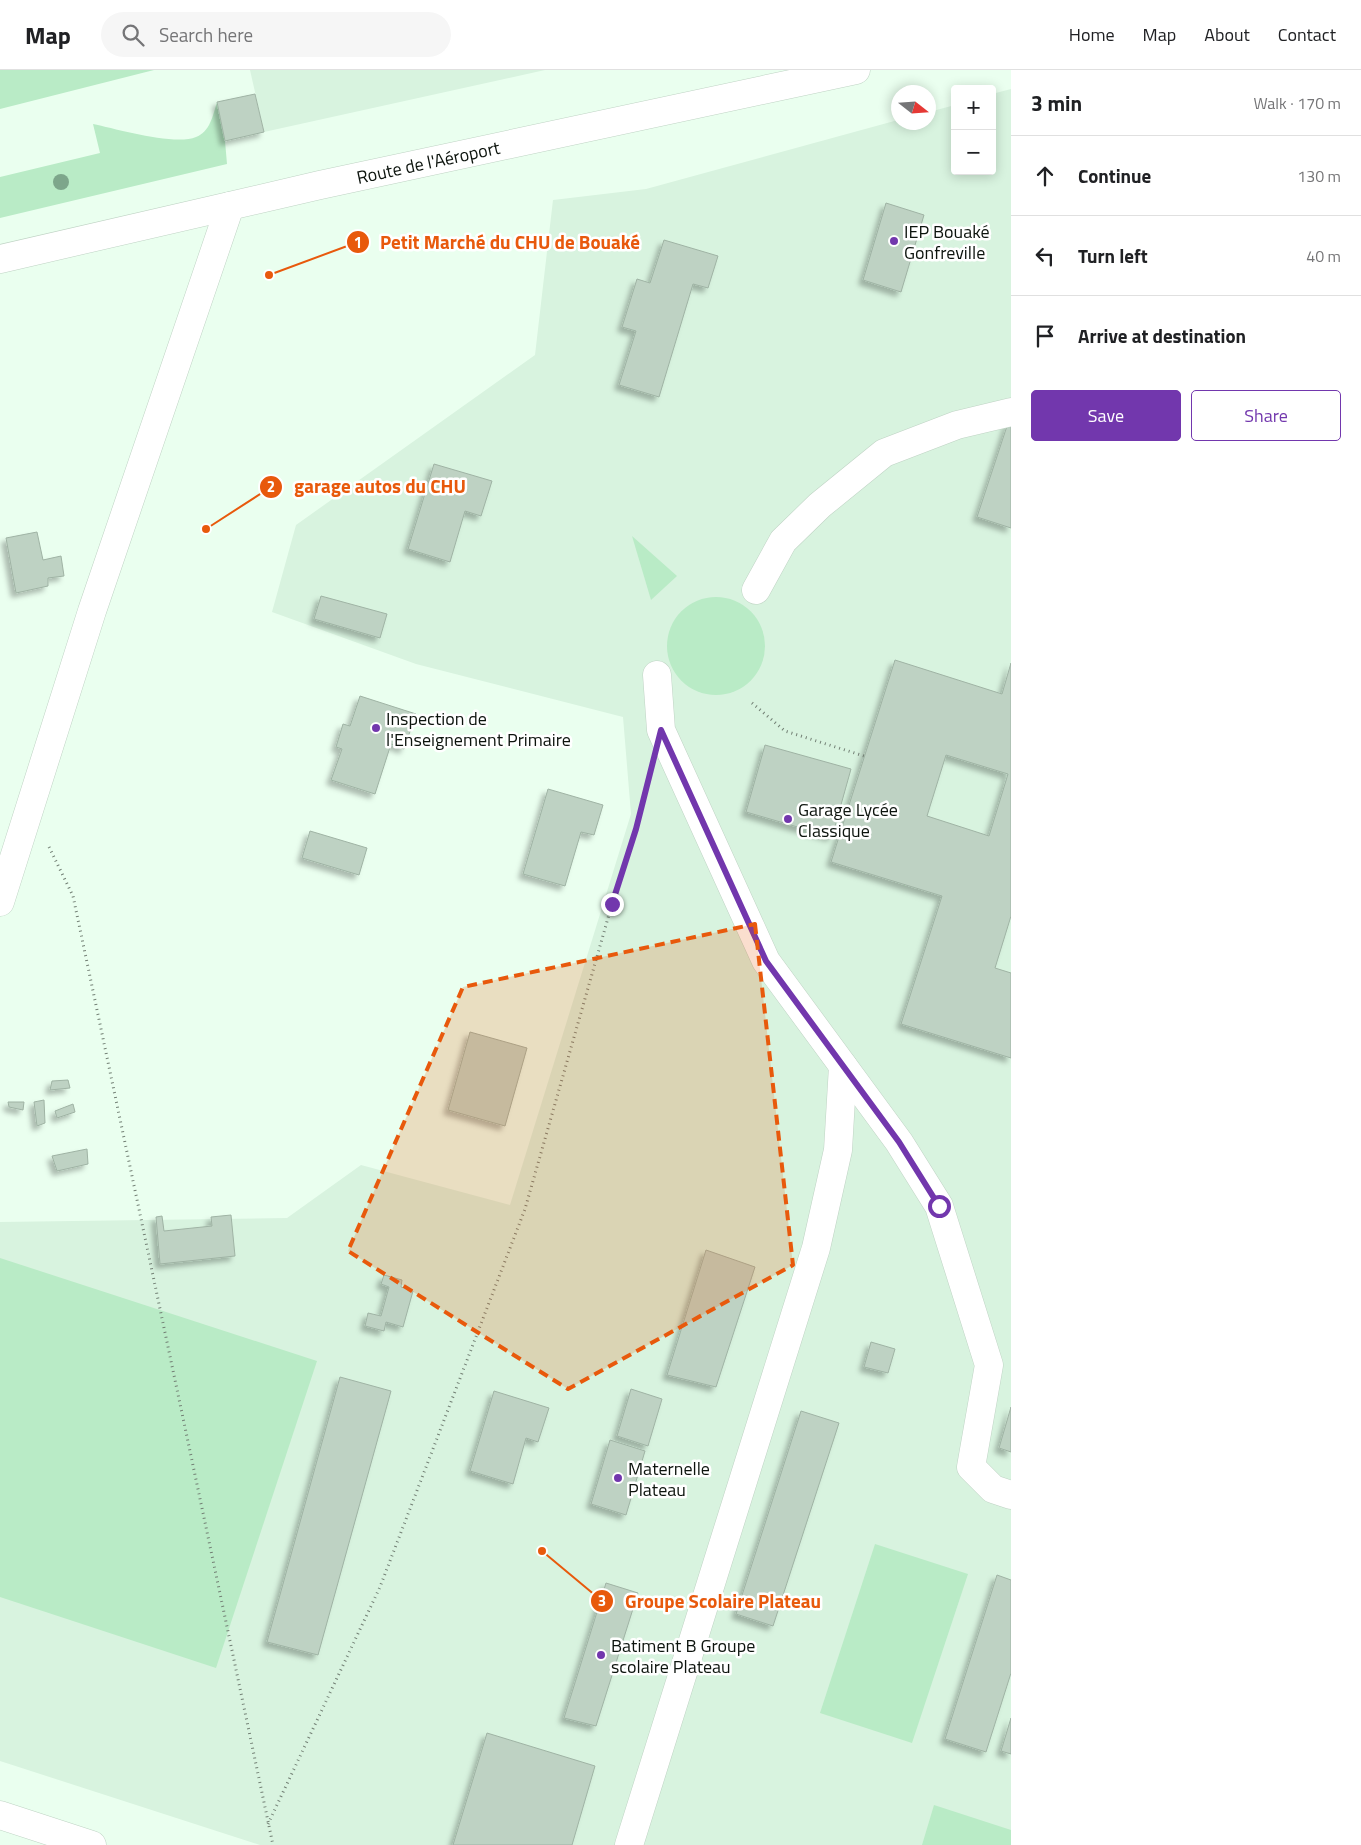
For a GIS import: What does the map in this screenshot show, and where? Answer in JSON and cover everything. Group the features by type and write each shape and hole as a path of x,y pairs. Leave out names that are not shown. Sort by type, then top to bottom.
{"main road":[{"name":"Route de l'Aéroport","path":"0,259 230,206 856,70"},
{"path":"0,902 92,611 230,206"},
{"path":"756,590 784,541 820,504 884,453 957,424 1011,412"},
{"path":"657,675 661,730 766,961 899,1142 939,1206 989,1365 971,1467 993,1489 1011,1495"},
{"path":"629,1845 816,1248 838,1150 843,1066"},
{"path":"0,1815 92,1845"}],"path":[{"path":"752,703 785,731 864,756"},
{"path":"268,1824 380,1587 525,1209 650,775"},
{"path":"29,809 73,896 273,1845"}],"highlighted area":[{"path":"755,924 793,1265 568,1389 348,1251 463,987"}],"shaded area":[{"path":"250,70 545,70 264,132"},
{"path":"1011,89 1011,1845 260,1845 0,1761 0,1222 287,1218 361,1165 510,1205 631,814 623,717 416,664 272,612 296,525 535,355 553,200 646,189 891,122 891,130 936,130 936,110 951,106 951,175 996,175 996,93"}],"green space":[{"path":"0,70 154,70 0,109"},
{"path":"217,102 225,141 227,164 0,218 0,177 100,153 93,124 146,136 187,139 201,135 205,131"},
{"path":"632,536 677,576 651,600"},
{"path":"716,597 735,600 751,611 762,627 765,646 762,665 751,681 735,692 716,695 697,692 681,681 670,665 667,646 670,627 681,611 697,600"},
{"path":"0,1258 317,1361 216,1668 0,1597"},
{"path":"875,1544 968,1574 912,1743 820,1713"},
{"path":"934,1805 1011,1830 1011,1845 922,1845"}],"building":[{"path":"255,94 264,132 225,141 217,102"},
{"path":"886,203 924,215 901,292 863,280"},
{"path":"664,240 718,256 708,288 693,284 659,397 619,385 636,331 622,327 637,279 650,283"},
{"path":"1009,420 1011,421 1011,528 977,517"},
{"path":"434,464 492,481 481,516 465,511 450,562 408,549"},
{"path":"37,532 43,560 61,556 64,576 48,578 48,586 16,593 6,538"},
{"path":"321,596 387,614 380,638 314,619"},
{"path":"895,660 1002,694 1011,663 1011,916 995,968 1011,973 1011,1058 901,1024 942,896 831,862","holes":["946,755 1008,774 989,836 927,816"]},
{"path":"360,696 416,714 404,749 391,744 375,794 331,780 342,749 336,747 343,724 350,726"},
{"path":"765,745 851,769 832,837 746,812"},
{"path":"548,789 603,805 594,835 581,832 565,886 523,874"},
{"path":"310,831 367,848 359,875 302,858"},
{"path":"470,1032 527,1048 505,1126 448,1110"},
{"path":"68,1080 70,1088 50,1090 52,1081"},
{"path":"44,1100 45,1123 37,1126 34,1102"},
{"path":"8,1102 24,1102 23,1110 9,1107"},
{"path":"73,1104 75,1112 57,1118 55,1111"},
{"path":"87,1149 88,1164 57,1171 52,1156"},
{"path":"231,1215 235,1256 160,1264 156,1217 162,1216 164,1231 212,1226 211,1217"},
{"path":"706,1250 755,1267 716,1387 667,1375"},
{"path":"384,1275 402,1280 401,1287 413,1291 403,1327 386,1322 384,1331 365,1326 368,1313 381,1316 389,1287 381,1284"},
{"path":"871,1342 895,1349 888,1373 864,1367"},
{"path":"340,1377 391,1391 318,1655 267,1642"},
{"path":"631,1389 662,1399 648,1446 617,1436"},
{"path":"494,1391 549,1408 538,1442 526,1438 513,1484 470,1471"},
{"path":"1011,1407 1011,1452 999,1448"},
{"path":"801,1411 839,1423 773,1626 736,1614"},
{"name":"Maternelle Plateau","path":"610,1440 645,1451 626,1515 591,1504"},
{"path":"997,1575 1011,1580 1011,1673 986,1752 945,1739"},
{"name":"Batiment B Groupe scolaire Plateau","path":"606,1583 638,1593 596,1726 564,1718"},
{"path":"1011,1718 1011,1754 1001,1751"},
{"path":"487,1733 595,1766 572,1845 453,1845"}],"place":[{"name":"IEP Bouaké Gonfreville","path":"894,241"},
{"name":"Petit Marché du CHU de Bouaké","path":"269,275"},
{"name":"garage autos du CHU","path":"206,529"},
{"name":"Inspection de l'Enseignement Primaire","path":"376,728"},
{"name":"Garage Lycée Classique","path":"788,819"},
{"name":"Maternelle Plateau","path":"618,1478"},
{"name":"Groupe Scolaire Plateau","path":"542,1551"},
{"name":"Batiment B Groupe scolaire Plateau","path":"601,1655"}],"route":[{"path":"612,904 636,829 661,730 766,961 899,1142 939,1206"}]}
